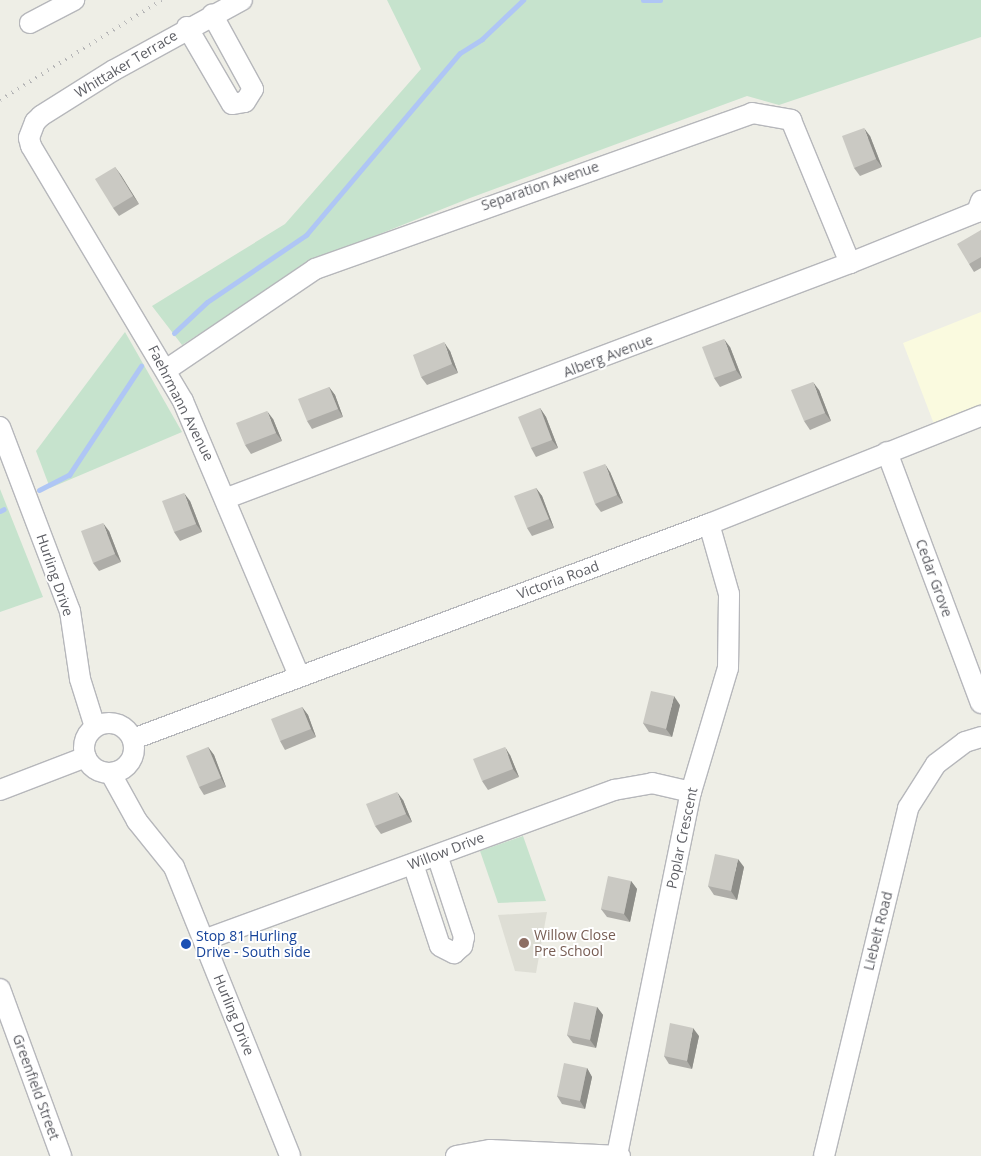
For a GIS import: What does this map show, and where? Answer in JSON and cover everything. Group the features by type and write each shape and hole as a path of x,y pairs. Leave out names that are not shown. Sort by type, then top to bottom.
{"street":[{"path":"30,23 74,0"},
{"name":"Whittaker Terrace","path":"31,146 30,130 42,116 188,27 242,0"},
{"path":"188,27 232,104 245,102 253,90 212,14"},
{"name":"Separation Avenue","path":"166,370 314,269 752,112 791,120 850,263"},
{"name":"Faehrmann Avenue","path":"31,146 166,370 190,416 227,498 299,676"},
{"name":"Alberg Avenue","path":"227,498 850,263 977,212 981,201"},
{"name":"Victoria Road","path":"133,739 709,524 981,416"},
{"name":"Hurling Drive","path":"0,427 70,611 80,679 96,728"},
{"name":"Cedar Grove","path":"887,452 981,703"},
{"name":"Poplar Crescent","path":"619,1156 691,792 728,668 729,594 709,524"},
{"path":"112,724 128,731 133,739 133,756 129,764 111,774 95,769 86,757 86,740 96,728 112,724"},
{"name":"Liebelt Road","path":"824,1156 908,808 936,764 965,742 981,737"},
{"path":"0,790 86,757"},
{"name":"Hurling Drive","path":"111,774 137,821 174,868 290,1156"},
{"name":"Willow Drive","path":"204,940 590,797 635,784 652,783 691,792"},
{"path":"413,864 440,946 454,952 462,946 464,937 437,855"},
{"name":"Greenfield Street","path":"0,989 61,1156"},
{"path":"456,1156 490,1150 619,1156"}],"shaded area":[{"path":"387,0 981,0 981,37 779,105 747,96 470,198 317,259 182,345 152,306 285,224 421,69"},
{"path":"981,312 981,405 934,424 903,343"},
{"path":"125,332 182,432 50,488 36,451"},
{"path":"0,489 43,597 0,612"},
{"path":"523,836 546,901 498,903 480,851"},
{"name":"Willow Close Pre School","path":"547,912 536,973 515,971 498,915"}],"building":[{"path":"864,128 876,159 854,168 842,136"},
{"path":"115,167 133,196 113,208 95,179"},
{"path":"981,230 981,257 969,264 957,244"},
{"path":"724,339 736,370 714,378 702,347"},
{"path":"444,342 452,364 421,377 413,355"},
{"path":"813,382 825,413 804,421 791,390"},
{"path":"329,387 338,409 307,421 298,399"},
{"path":"540,408 552,440 531,448 518,417"},
{"path":"267,411 276,433 245,445 236,423"},
{"path":"605,464 617,495 595,504 583,472"},
{"path":"536,488 549,519 527,528 514,496"},
{"path":"184,493 196,524 174,532 162,501"},
{"path":"103,523 115,554 93,563 81,531"},
{"path":"651,691 674,696 666,729 643,723"},
{"path":"302,707 311,729 280,741 271,719"},
{"path":"208,747 221,778 199,787 186,756"},
{"path":"505,747 513,769 482,781 473,759"},
{"path":"397,792 406,814 375,826 366,804"},
{"path":"715,854 738,859 731,891 708,886"},
{"path":"608,876 631,881 624,914 601,909"},
{"path":"574,1002 597,1007 590,1040 567,1035"},
{"path":"670,1023 693,1028 687,1061 664,1056"},
{"path":"564,1063 587,1068 580,1101 557,1096"}],"waterway":[{"path":"174,333 207,302 306,235 460,53 482,39 523,0"},
{"path":"643,0 660,0"},
{"path":"39,490 69,475 141,366"},
{"path":"0,511 4,509"}],"railway":[{"path":"0,100 162,0"}],"place":[{"name":"Willow Close Pre School","path":"524,943"},
{"name":"Stop 81 Hurling Drive - South side","path":"186,944"}]}
